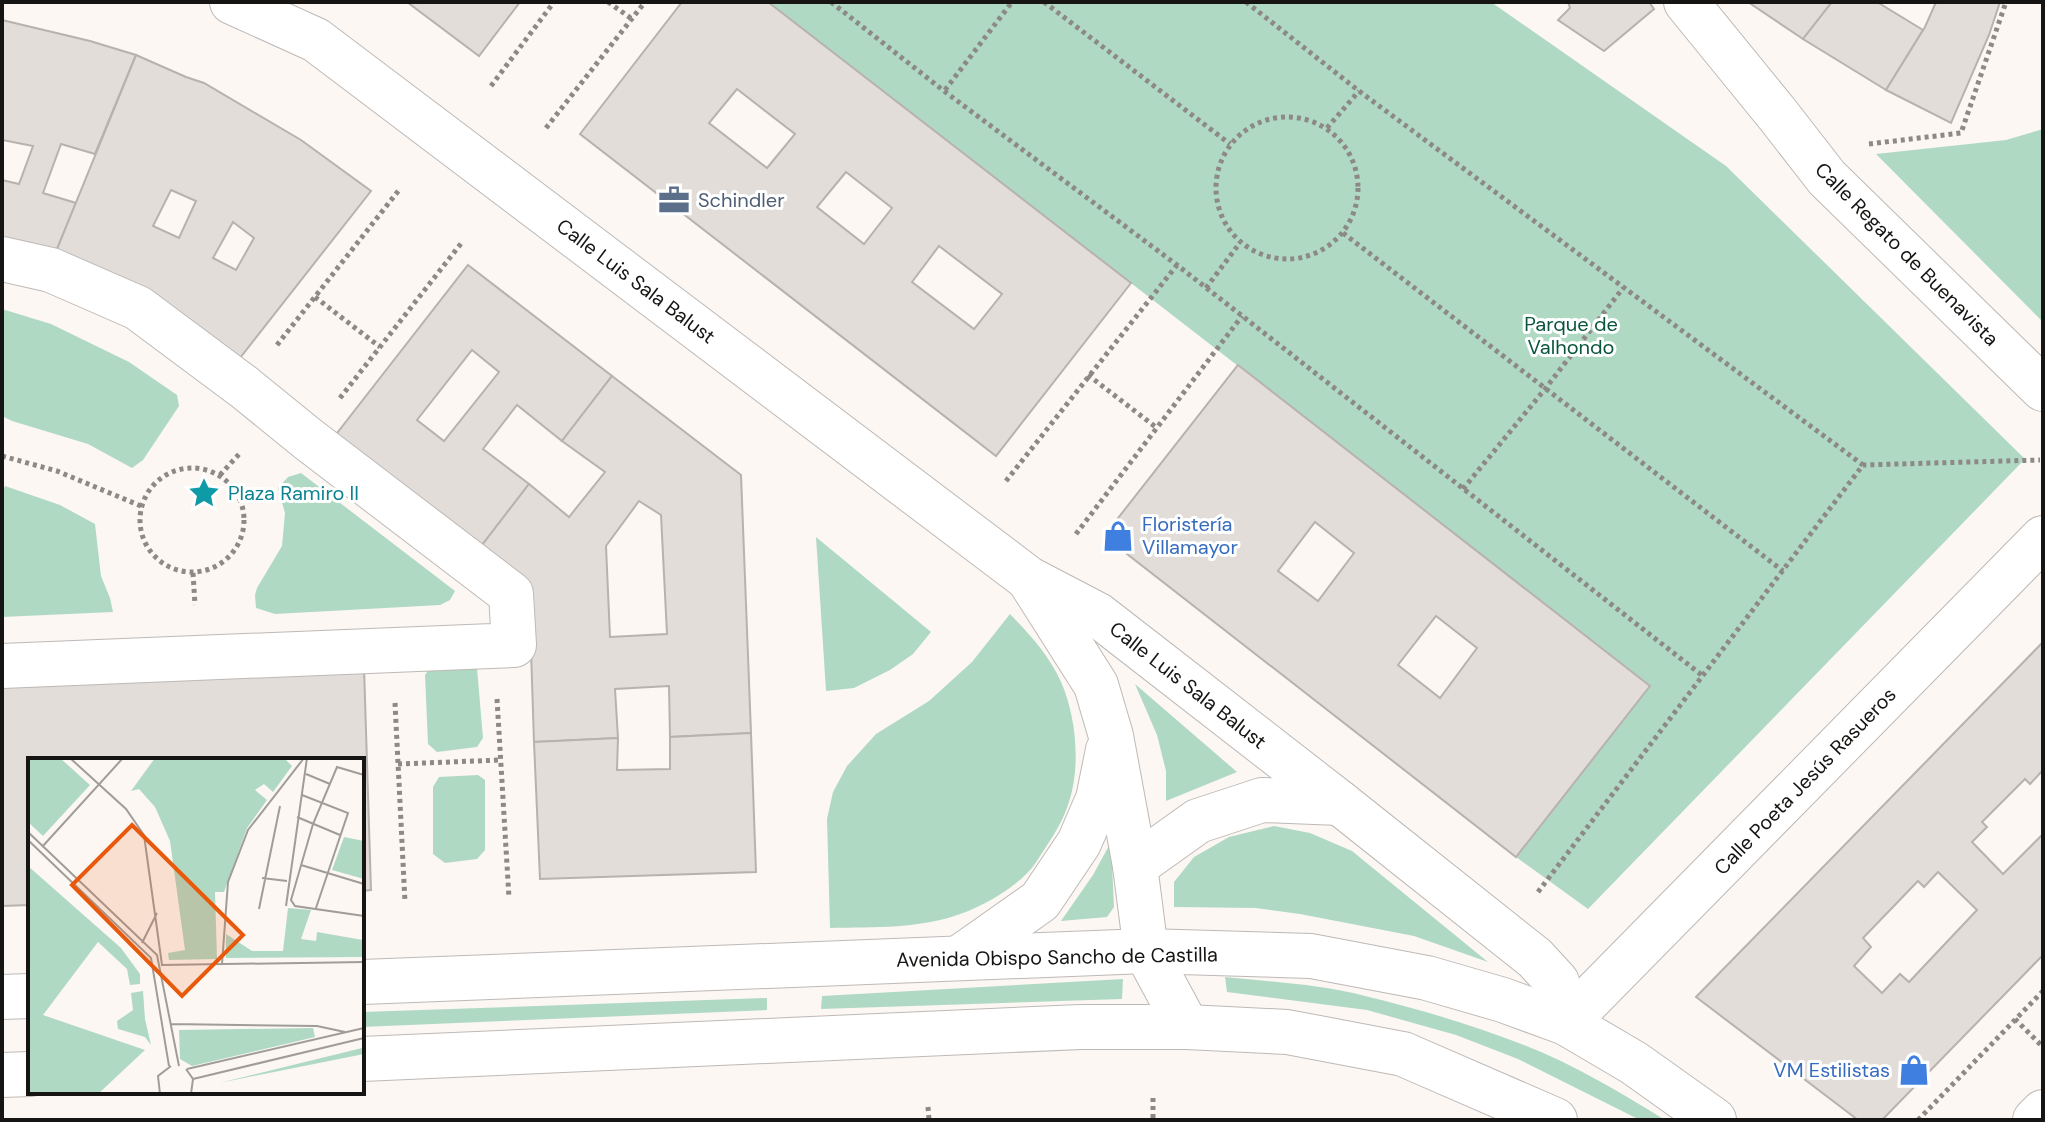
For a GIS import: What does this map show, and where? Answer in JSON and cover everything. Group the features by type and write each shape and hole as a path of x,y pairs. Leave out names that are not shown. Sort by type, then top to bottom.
{"street":[{"name":"Calle Luis Sala Balust","path":"232,2 316,40 1029,579 1098,615 1535,958 1557,982 1566,1023"},
{"name":"Calle Regato de Buenavista","path":"1686,2 1827,178 2043,389"},
{"path":"2,259 51,270 138,308 244,387 511,594 514,645 2,666"},
{"name":"Calle Poeta Jesús Rasueros","path":"1566,1023 2043,538"},
{"name":"Calle Luis Sala Balust","path":"1029,579 1096,685 1111,736 1135,866 1146,951 1187,1027"},
{"name":"Calle Luis Sala Balust","path":"959,958 1040,901 1079,843 1098,799 1111,736"},
{"path":"1135,866 1198,821 1262,800 1340,803"},
{"name":"Avenida Obispo Sancho de Castilla","path":"364,982 1146,951 1311,956 1427,978 1503,1000 1566,1023 1634,1063 1714,1120"},
{"path":"2,997 28,996"},
{"path":"364,1059 1080,1027 1187,1027 1287,1032 1403,1054 1555,1120"},
{"path":"2,1075 28,1074"},
{"path":"2035,1120 2043,1112"}],"path":[{"path":"491,86 554,2"},
{"path":"608,2 632,19"},
{"path":"546,128 645,2"},
{"path":"831,2 944,91 1177,265 1703,676"},
{"path":"944,91 1012,2"},
{"path":"1044,2 1230,144"},
{"path":"1246,2 1359,91 1863,465 2040,460"},
{"path":"1863,145 1961,133 2006,2"},
{"path":"1327,128 1359,91"},
{"path":"1292,117 1327,128 1347,147 1358,176 1357,207 1343,233 1312,256 1274,260 1239,244 1219,213 1216,177 1230,144 1258,123 1292,117"},
{"path":"244,387 399,190"},
{"path":"1343,233 1783,571"},
{"path":"308,439 463,241"},
{"path":"1206,288 1239,244"},
{"path":"1006,481 1177,265"},
{"path":"1463,489 1623,288"},
{"path":"315,297 380,347"},
{"path":"1076,534 1242,316"},
{"path":"1088,375 1157,428"},
{"path":"2,456 57,471 141,506"},
{"path":"1538,892 1863,465"},
{"path":"188,467 220,475 241,500 244,534 225,562 193,573 169,568 150,553 139,531 141,506 158,478 188,467"},
{"path":"494,646 509,898"},
{"path":"392,650 405,902"},
{"path":"398,764 501,760"},
{"path":"1918,1120 2043,991"},
{"path":"2015,1019 2043,1047"},
{"path":"1153,1098 1153,1120"},
{"path":"928,1107 929,1120"}],"green space":[{"name":"Parque de Valhondo","path":"768,2 1491,2 1726,166 2025,459 1588,909 1516,857 1650,685"},
{"path":"2043,129 2043,322 1876,154 2006,140"},
{"path":"2,309 51,324 129,362 177,395 179,406 143,460 132,468 88,444 2,416"},
{"path":"301,473 455,591 450,600 440,605 275,614 256,608 257,588 282,546 285,513 278,488 288,477"},
{"path":"5,486 60,505 95,524 101,576 113,612 2,617 2,494"},
{"path":"816,537 931,632 913,654 854,688 826,691"},
{"path":"1010,614 1051,663 1070,710 1075,741 1075,772 1069,802 1055,833 1034,866 1023,877 972,910 914,925 830,928 827,819 833,792 847,766 876,734 929,701 972,662"},
{"path":"432,665 477,668 483,738 477,747 437,752 428,744 425,675"},
{"path":"1135,684 1237,772 1166,801 1166,771 1157,735"},
{"path":"478,775 485,780 485,850 477,859 445,863 433,854 433,787 439,777"},
{"path":"1274,826 1310,833 1352,851 1488,962 1414,936 1300,914 1256,908 1174,907 1174,882 1194,857 1229,837"},
{"path":"1111,842 1114,907 1107,917 1061,921 1093,875"},
{"path":"1225,977 1348,992 1466,1024 1560,1061 1665,1120 1640,1120 1518,1059 1456,1035 1367,1010 1227,992"},
{"path":"1123,979 1122,999 821,1009 822,996"},
{"path":"767,998 767,1010 364,1027 364,1012"}],"building":[{"path":"407,2 520,2 479,56"},
{"path":"682,2 768,2 1131,283 996,456 580,134","holes":["737,89 795,134 767,168 709,123","846,172 892,208 864,244 817,207","939,246 1002,294 974,329 912,282"]},
{"path":"1568,2 1649,2 1654,9 1604,51 1558,20 1570,8"},
{"path":"1748,2 1832,2 1803,39"},
{"path":"1832,2 1877,2 1923,30 1886,90 1803,39"},
{"path":"1936,2 2000,2 1951,123 1886,90 1925,27"},
{"path":"2,20 136,55 95,154 61,144 43,193 76,203 53,259 2,245 2,180 19,184 33,146 2,140"},
{"path":"136,55 204,83 301,140 371,191 236,363 53,259","holes":["171,190 196,201 179,238 153,226","233,222 254,238 236,270 213,258"]},
{"path":"468,265 612,376 562,441 517,405 483,449 529,484 479,549 334,437","holes":["472,350 499,372 444,441 417,420"]},
{"path":"1238,365 1650,686 1516,857 1104,536","holes":["1315,522 1354,553 1318,601 1278,571","1436,616 1477,648 1440,698 1398,665"]},
{"path":"612,376 741,475 751,733 670,737 669,686 615,689 618,738 534,742 529,590 479,549 529,484 569,517 605,472 562,441","holes":["639,501 661,515 667,634 610,637 606,546"]},
{"path":"2043,642 2043,770 2030,784 2025,779 1982,822 1987,827 1972,842 2003,874 2043,834 2043,955 1882,1120 1858,1120 1696,997","holes":["1938,872 1977,910 1909,982 1900,974 1882,993 1854,966 1871,947 1863,938 1918,881 1924,887"]},
{"path":"364,667 371,890 364,891 364,758 28,758 28,905 2,906 2,685"},
{"path":"751,733 756,872 540,879 534,742 618,738 617,770 670,769 670,737"}],"place":[{"name":"Schindler","path":"674,200"},
{"name":"Plaza Ramiro II","path":"204,493"},
{"name":"Floristería Villamayor","path":"1118,536"},
{"name":"VM Estilistas","path":"1914,1070"}]}
